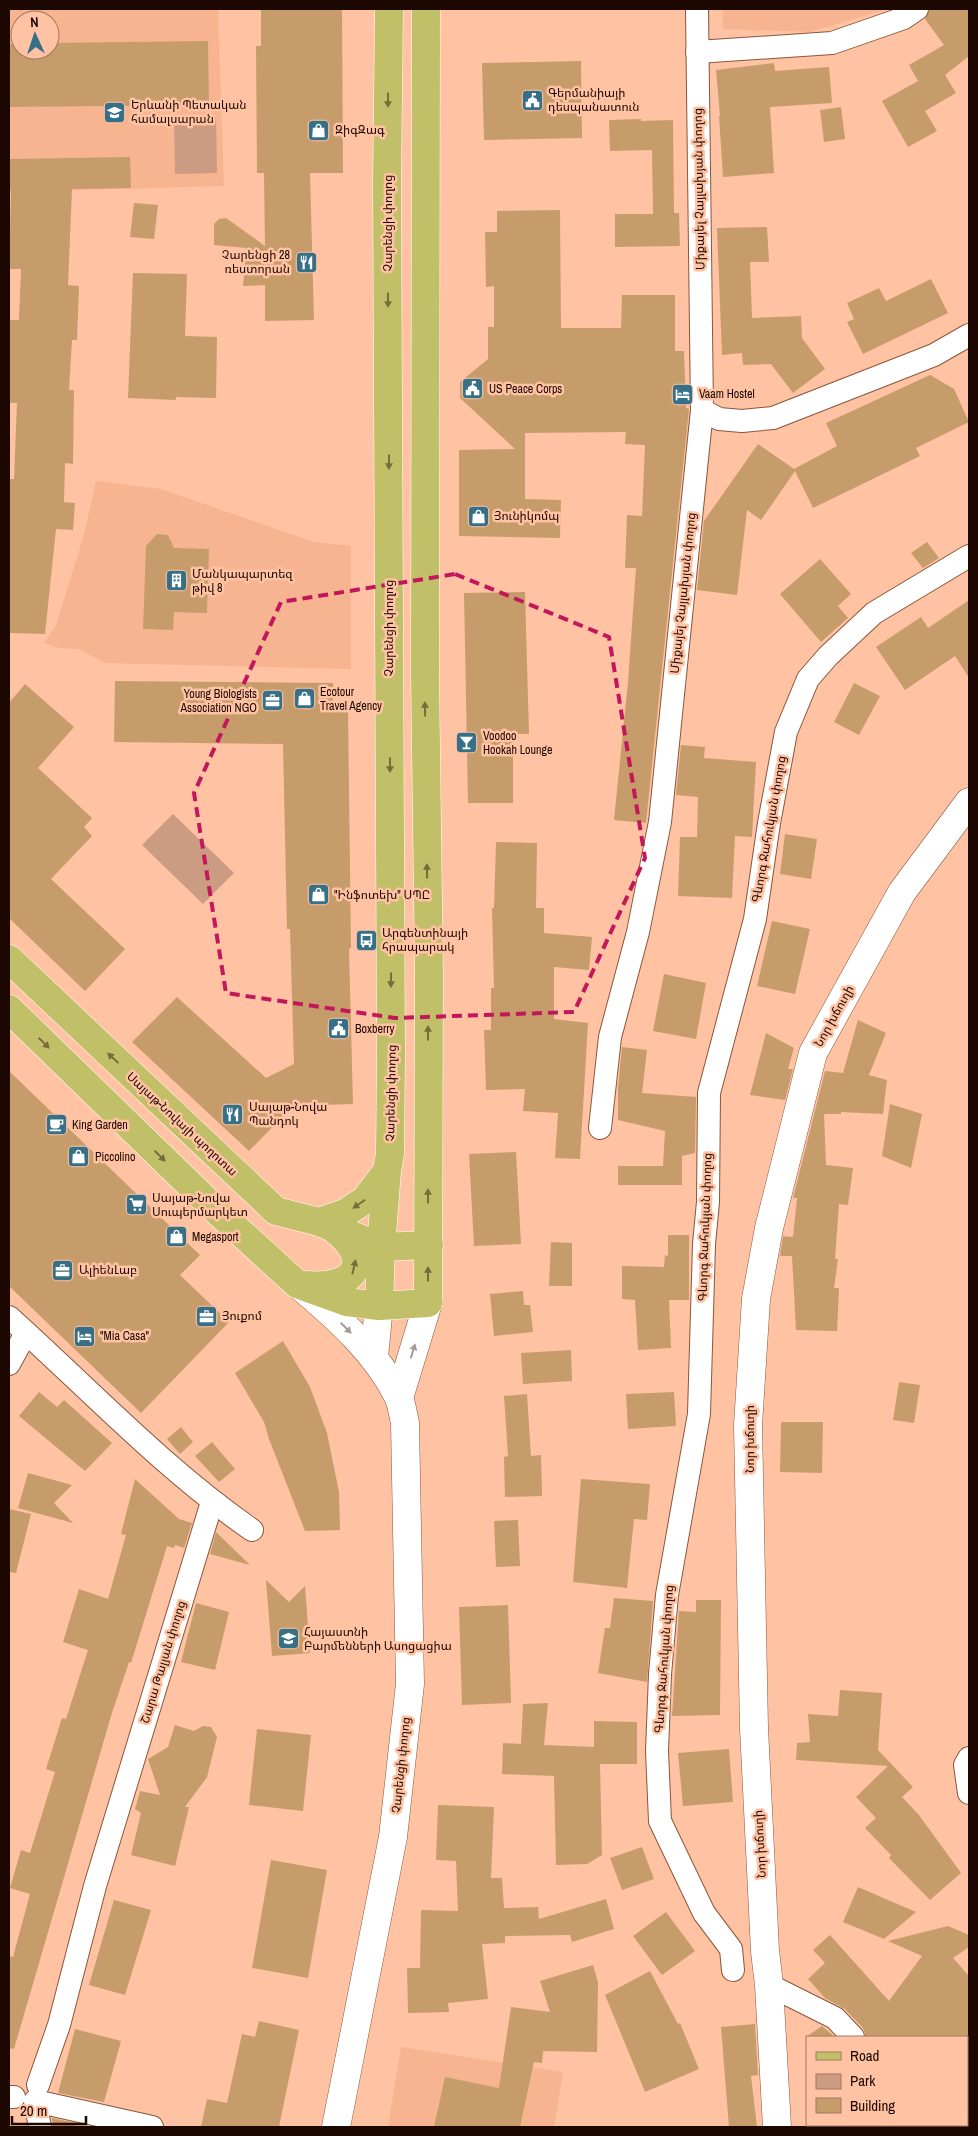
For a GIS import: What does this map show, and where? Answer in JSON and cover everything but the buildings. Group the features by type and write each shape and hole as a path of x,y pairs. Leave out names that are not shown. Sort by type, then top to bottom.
{"main road":[{"name":"Չարենցի փողոց","path":"336,2127 394,1837 410,1684 405,1423 399,1398 374,1357 379,1306 381,1247 390,1154 392,1056 387,183 389,9"},
{"path":"399,1398 428,1303 429,976 425,673 426,9"},
{"name":"Նոր խճուղի","path":"777,2127 769,1985 765,1951 754,1728 748,1434 758,1290 769,1228 813,1053 902,892 969,802"},
{"name":"Սայաթ-Նովայի պողոտա","path":"9,959 276,1212 325,1225 381,1247"},
{"path":"9,1009 218,1212 327,1309 374,1357"},
{"path":"297,1284 328,1285 350,1277 355,1263 352,1247 325,1225 365,1200 387,1171"},
{"path":"381,1247 429,1245"},
{"path":"297,1284 347,1302 379,1306 428,1303"}],"street":[{"name":"Միքայել Չայլախյան փողոց","path":"600,1128 610,1037 638,932 660,822 702,410 697,9"},
{"path":"698,52 832,43 904,18 917,9"},
{"path":"702,410 719,419 742,421 773,418 934,355 969,335"},
{"name":"Գևորգ Ջահուկյան փողոց","path":"733,1970 731,1948 704,1913 660,1822 657,1751 660,1674 667,1595 699,1414 704,1244 708,1202 709,1094 755,919 769,823 786,732 808,679 828,656 874,613 969,556"},
{"path":"9,1317 132,1432 212,1502 252,1530"},
{"path":"9,1364 26,1333"},
{"name":"Շարա Թալյան փողոց","path":"24,2095 59,2026 95,1886 212,1502"},
{"path":"969,1758 966,1765 969,1792"},
{"path":"769,1985 835,2018 852,2036"},
{"path":"24,2095 40,2127"},
{"path":"24,2095 152,2127"}],"highlighted area":[{"path":"455,574 609,637 645,858 574,1012 395,1018 226,993 194,793 281,602"}],"shaded area":[{"name":"Երևանի Պետական համալսարան","path":"9,9 218,9 224,186 9,192"},
{"path":"723,9 888,9 810,32 723,29"},
{"path":"96,481 161,489 314,542 351,546 351,669 105,663 79,649 59,648 44,643 56,625 84,535"},
{"path":"401,2047 563,2072 554,2127 388,2127"}],"green space":[{"path":"216,117 217,173 175,174 174,118"},
{"path":"173,814 234,873 203,904 142,845"}],"place":[{"name":"Գերմանիայի դեսպանատուն","path":"532,100"},
{"name":"Երևանի Պետական համալսարան","path":"115,112"},
{"name":"ԶիգԶագ","path":"319,130"},
{"name":"Չարենցի 28 ռեստորան","path":"306,262"},
{"name":"US Peace Corps","path":"473,389"},
{"name":"Vaam Hostel","path":"683,394"},
{"name":"Յունիկոմպ","path":"478,516"},
{"name":"Մանկապարտեզ թիվ 8","path":"176,581"},
{"name":"Ecotour Travel Agency","path":"304,699"},
{"name":"Young Biologists Association NGO","path":"273,701"},
{"name":"Voodoo Hookah Lounge","path":"467,743"},
{"name":"\"Ինֆոտեխ\" ՍՊԸ","path":"318,895"},
{"name":"Արգենտինայի հրապարակ","path":"366,940"},
{"name":"Boxberry","path":"339,1029"},
{"name":"Սայաթ-Նովա Պանդոկ","path":"233,1114"},
{"name":"King Garden","path":"56,1125"},
{"name":"Piccolino","path":"79,1157"},
{"name":"Սայաթ-Նովա Սուպերմարկետ","path":"136,1205"},
{"name":"Megasport","path":"176,1237"},
{"name":"ԱլիենԼաբ","path":"63,1270"},
{"name":"Յուքոմ","path":"206,1316"},
{"name":"\"Mia Casa\"","path":"84,1336"},
{"name":"Հայաստնի Բարմենների Ասոցացիա","path":"288,1639"}]}
